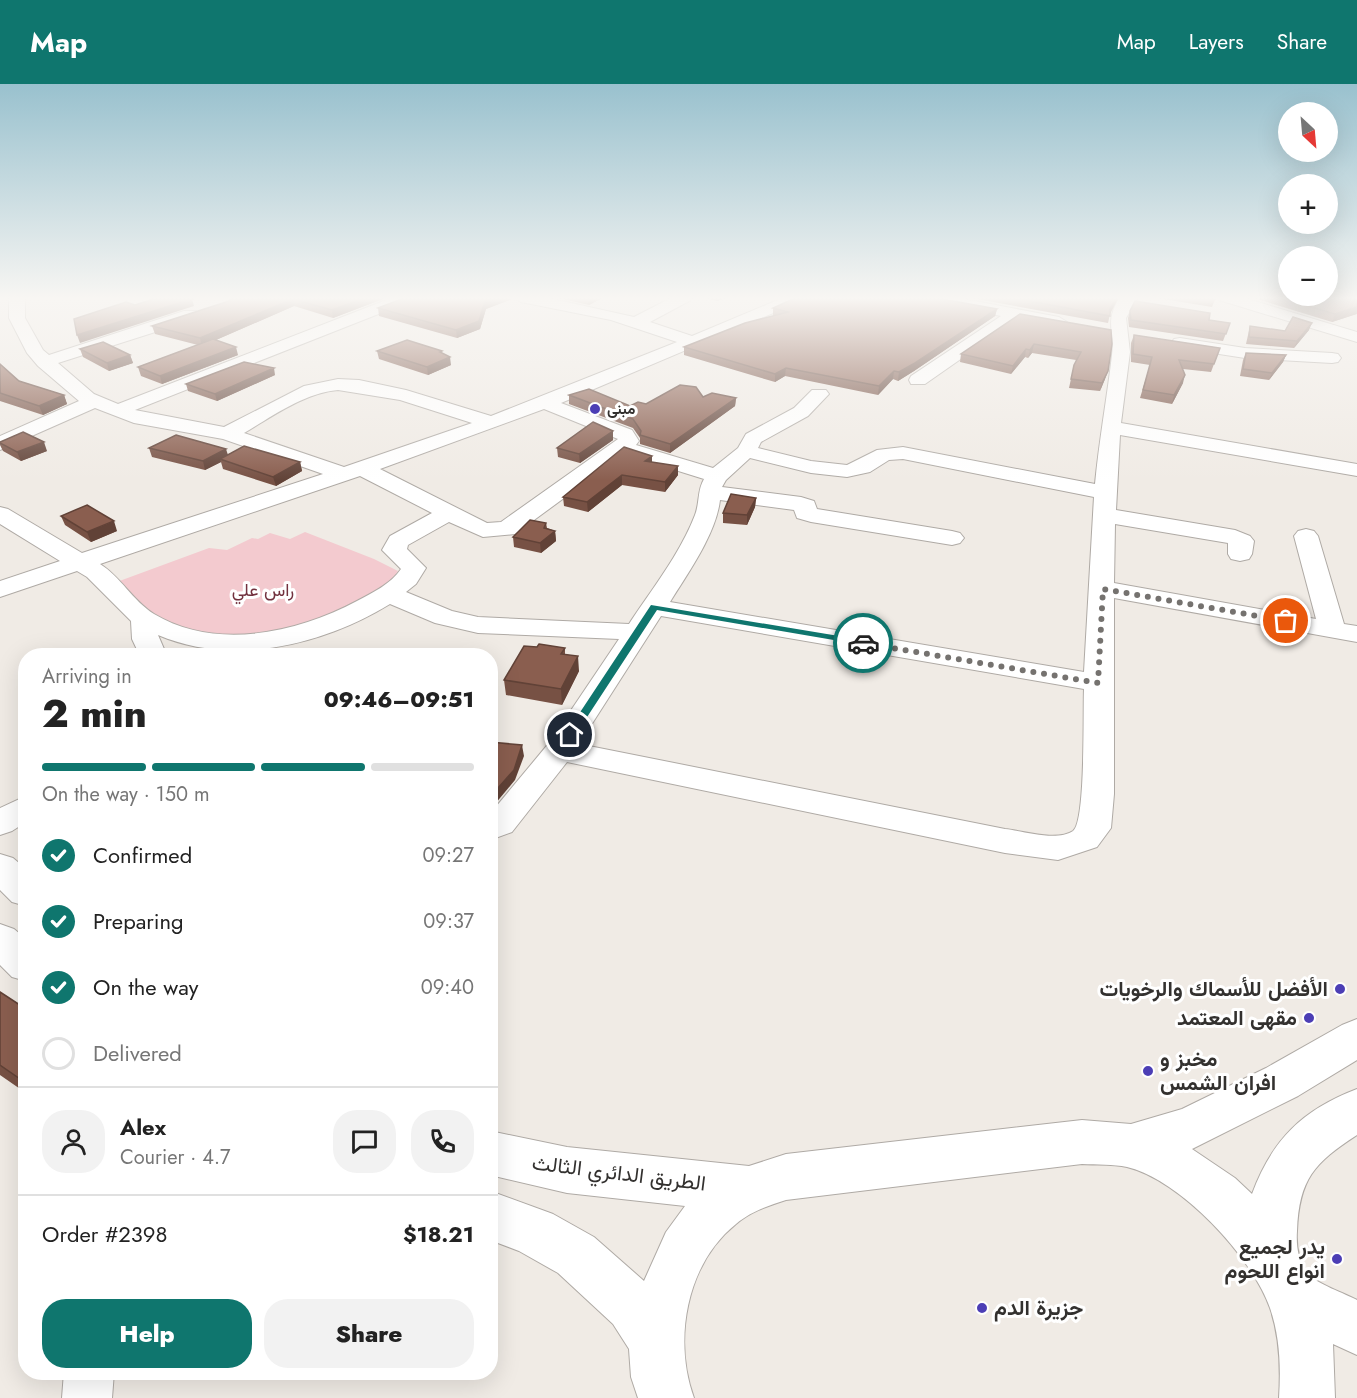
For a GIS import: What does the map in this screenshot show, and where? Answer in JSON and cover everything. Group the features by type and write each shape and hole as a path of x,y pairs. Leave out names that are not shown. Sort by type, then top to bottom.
{"main road":[{"path":"0,868 18,885"},
{"path":"0,940 18,957"},
{"path":"1130,1146 1191,1128 1282,1082 1357,1038"},
{"path":"1280,1275 1276,1194 1291,1159 1320,1132 1357,1110"},
{"path":"660,1382 671,1275 688,1240 713,1211 747,1189 786,1177 1082,1142 1130,1146 1174,1165 1204,1185 1240,1217 1280,1275 1304,1334 1308,1371 1307,1398"},
{"name":"الطريق الدائري الثالث","path":"498,1155 567,1170 747,1189"},
{"path":"498,1218 535,1232 576,1254 632,1305 660,1382"},
{"path":"1280,1275 1357,1328"}],"street":[{"path":"41,358 94,401 142,419 227,434 353,471 483,530 507,529 629,441 626,434 542,402"},
{"path":"44,362 56,358"},
{"path":"120,410 252,358"},
{"path":"4,587 491,423 653,358"},
{"path":"918,380 950,358"},
{"path":"560,750 1005,840 1058,848 1085,839 1095,828 1098,794 1098,683 1105,504 1110,427 1120,358"},
{"path":"227,434 311,389 342,384 399,395 491,423"},
{"path":"498,825 512,812 560,750 654,607 699,530 707,513 713,484 746,451 753,438 801,412 819,394"},
{"path":"0,444 94,401"},
{"path":"1110,427 1357,470"},
{"path":"621,447 713,484 801,504 806,506 805,513 811,515 952,538"},
{"path":"746,451 811,467 847,471 862,467 884,454 903,453 1235,537 1242,541 1240,554"},
{"path":"0,514 81,562 104,579 144,619 186,636 222,642 257,643 331,624 388,594 411,575 414,568 394,550 394,545 449,513"},
{"path":"1306,536 1332,629"},
{"path":"1103,589 1357,634"},
{"path":"388,594 444,617 478,625 638,632"},
{"path":"654,607 1098,683"},
{"path":"144,619 145,639 150,648"},
{"path":"0,823 18,812"},
{"path":"87,1398 88,1380"}],"green space":[{"name":"راس علي","path":"305,532 398,571 393,579 330,623 226,642 158,623 114,583 209,548 227,550 252,538 258,539 270,533 290,539"}],"building":[{"path":"98,358 120,358 107,363"},
{"path":"161,358 206,358 160,376 138,367"},
{"path":"400,358 447,358 427,367"},
{"path":"722,358 922,358 899,372 894,371 879,386 786,368 775,374"},
{"path":"980,358 1019,358 1013,366"},
{"path":"1078,358 1110,358 1108,371 1102,383 1071,379"},
{"path":"1152,358 1216,358 1214,364 1179,360 1185,375 1174,395 1143,390"},
{"path":"1245,358 1283,358 1272,373 1243,369"},
{"path":"244,362 274,368 215,394 186,384"},
{"path":"0,364 19,381 64,395 39,406 0,393"},
{"path":"680,385 696,387 703,397 712,393 736,398 670,444 640,435 641,431 633,419 569,395 589,389 630,406 638,402 646,404"},
{"path":"593,422 613,431 579,454 557,448"},
{"path":"23,432 44,442 17,452 0,443 0,442"},
{"path":"176,435 226,449 203,461 149,448"},
{"path":"244,446 300,462 273,477 220,459"},
{"path":"624,447 652,456 645,461 678,466 665,482 622,475 587,502 563,497"},
{"path":"731,494 756,498 747,515 723,513"},
{"path":"87,505 114,521 87,532 61,516"},
{"path":"530,520 546,523 544,528 555,531 540,543 513,537"},
{"path":"539,644 565,648 561,654 578,656 561,689 504,680 524,646 537,647"},
{"path":"498,743 522,745 514,770 498,788"},
{"path":"0,992 18,1004 18,1077 0,1065"}],"way so far":[{"path":"863,643 1098,683 1103,589 1286,621"}],"place":[{"name":"مبنى","path":"595,409"},
{"name":"الأفضل للأسماك والرخويات","path":"1340,989"},
{"name":"مقهى المعتمد","path":"1309,1018"},
{"name":"مخبز و افران الشمس","path":"1148,1071"},
{"name":"يدر لجميع انواع اللحوم","path":"1337,1259"},
{"name":"جزيرة الدم","path":"982,1308"}],"route":[{"path":"570,735 654,607 863,643"}]}
